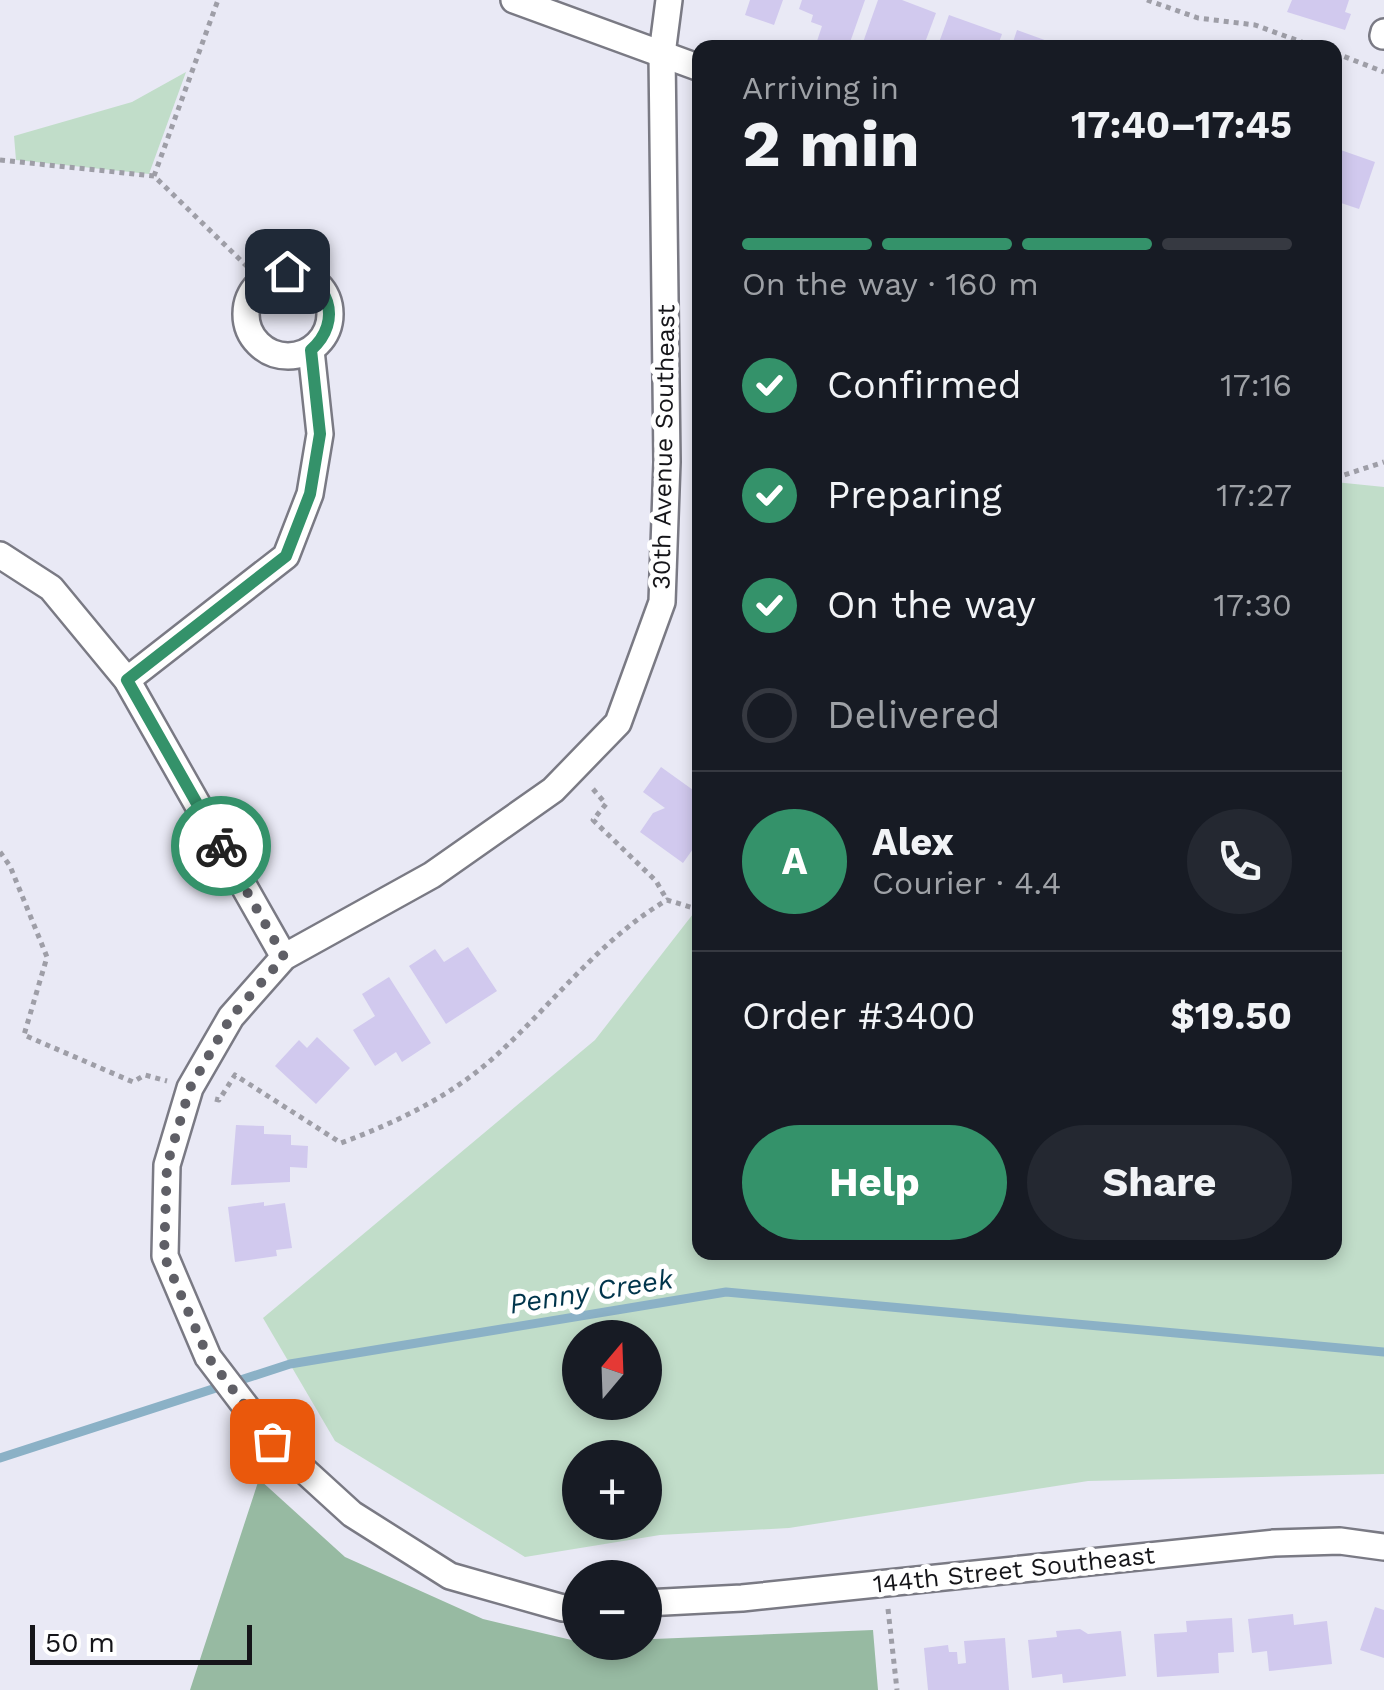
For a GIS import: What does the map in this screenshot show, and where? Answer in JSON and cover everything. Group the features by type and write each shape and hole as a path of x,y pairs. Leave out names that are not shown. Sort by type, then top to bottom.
{"street":[{"path":"514,0 692,65"},
{"name":"30th Avenue Southeast","path":"284,957 432,876 553,790 618,723 662,602 667,462 662,54 669,0"},
{"path":"287,271 300,273 322,289 330,315 321,341 311,350 283,356 257,344 245,319 246,304 261,280 287,271"},
{"path":"127,680 286,556 310,494 320,434 311,350"},
{"path":"0,556 52,588 127,680 284,957 231,1017 190,1088 167,1165 164,1256 208,1357 272,1441 352,1514 450,1576 562,1608"},
{"name":"144th Street Southeast","path":"662,1602 742,1598 1274,1543 1340,1541 1384,1547"}],"path":[{"path":"154,176 218,0"},
{"path":"1147,0 1198,18 1254,25 1296,40"},
{"path":"1342,57 1384,72"},
{"path":"0,160 154,176 261,280"},
{"path":"1342,476 1384,462"},
{"path":"575,767 606,804 593,820 656,881 667,900 692,908"},
{"path":"0,852 10,866 48,957 24,1035"},
{"path":"340,1143 443,1098 500,1052 568,982 646,912 667,900"},
{"path":"887,1581 897,1690"}],"green space":[{"path":"186,72 149,174 16,160 14,136 132,102"},
{"path":"1342,483 1384,487 1384,1474 1088,1481 789,1528 662,1535 662,1440 562,1440 562,1540 629,1540 525,1557 335,1441 263,1318 595,1040 692,915 692,1260 1342,1260"},
{"path":"259,1479 345,1557 483,1619 562,1638 562,1660 662,1660 662,1639 873,1630 878,1690 190,1690"}],"building":[{"path":"750,0 783,0 774,25 745,15"},
{"path":"802,0 865,0 851,40 817,40 822,26 811,22 813,15 799,9"},
{"path":"878,0 902,0 936,13 926,40 864,40"},
{"path":"1292,0 1349,0 1345,12 1351,14 1345,30 1287,12"},
{"path":"949,15 1002,34 1000,40 940,40"},
{"path":"1017,30 1045,40 1014,40"},
{"path":"1342,150 1375,162 1359,209 1342,203"},
{"path":"661,767 692,789 692,850 683,863 640,832 653,813 665,808 643,792"},
{"path":"468,947 497,991 446,1024 409,966 435,949 444,962"},
{"path":"389,977 431,1043 402,1062 396,1052 375,1066 353,1030 375,1016 362,994"},
{"path":"317,1037 350,1068 316,1104 275,1066 299,1040 307,1048"},
{"path":"236,1125 264,1126 264,1134 291,1135 291,1145 308,1146 307,1168 290,1167 290,1182 231,1185"},
{"path":"264,1202 264,1206 285,1203 292,1248 276,1250 277,1256 235,1262 228,1207"},
{"path":"1375,1607 1384,1610 1384,1658 1360,1650"},
{"path":"1293,1614 1294,1625 1327,1621 1332,1664 1269,1671 1267,1651 1252,1653 1248,1619"},
{"path":"1232,1618 1234,1652 1218,1653 1219,1673 1157,1677 1154,1634 1187,1632 1186,1621"},
{"path":"1080,1629 1088,1634 1121,1631 1126,1676 1063,1683 1062,1674 1032,1678 1028,1640 1057,1637 1056,1631"},
{"path":"1005,1638 1009,1690 928,1690 924,1648 948,1645 949,1652 957,1652 958,1664 966,1663 964,1641"}],"waterway":[{"name":"Penny Creek","path":"0,1458 290,1364 726,1292 1384,1352"}],"way so far":[{"path":"221,846 284,957 231,1017 190,1088 167,1165 164,1256 208,1357 272,1441"}],"route":[{"path":"221,846 127,680 286,556 310,494 320,434 311,350 328,329 330,315 322,289 300,273 287,271"}]}
